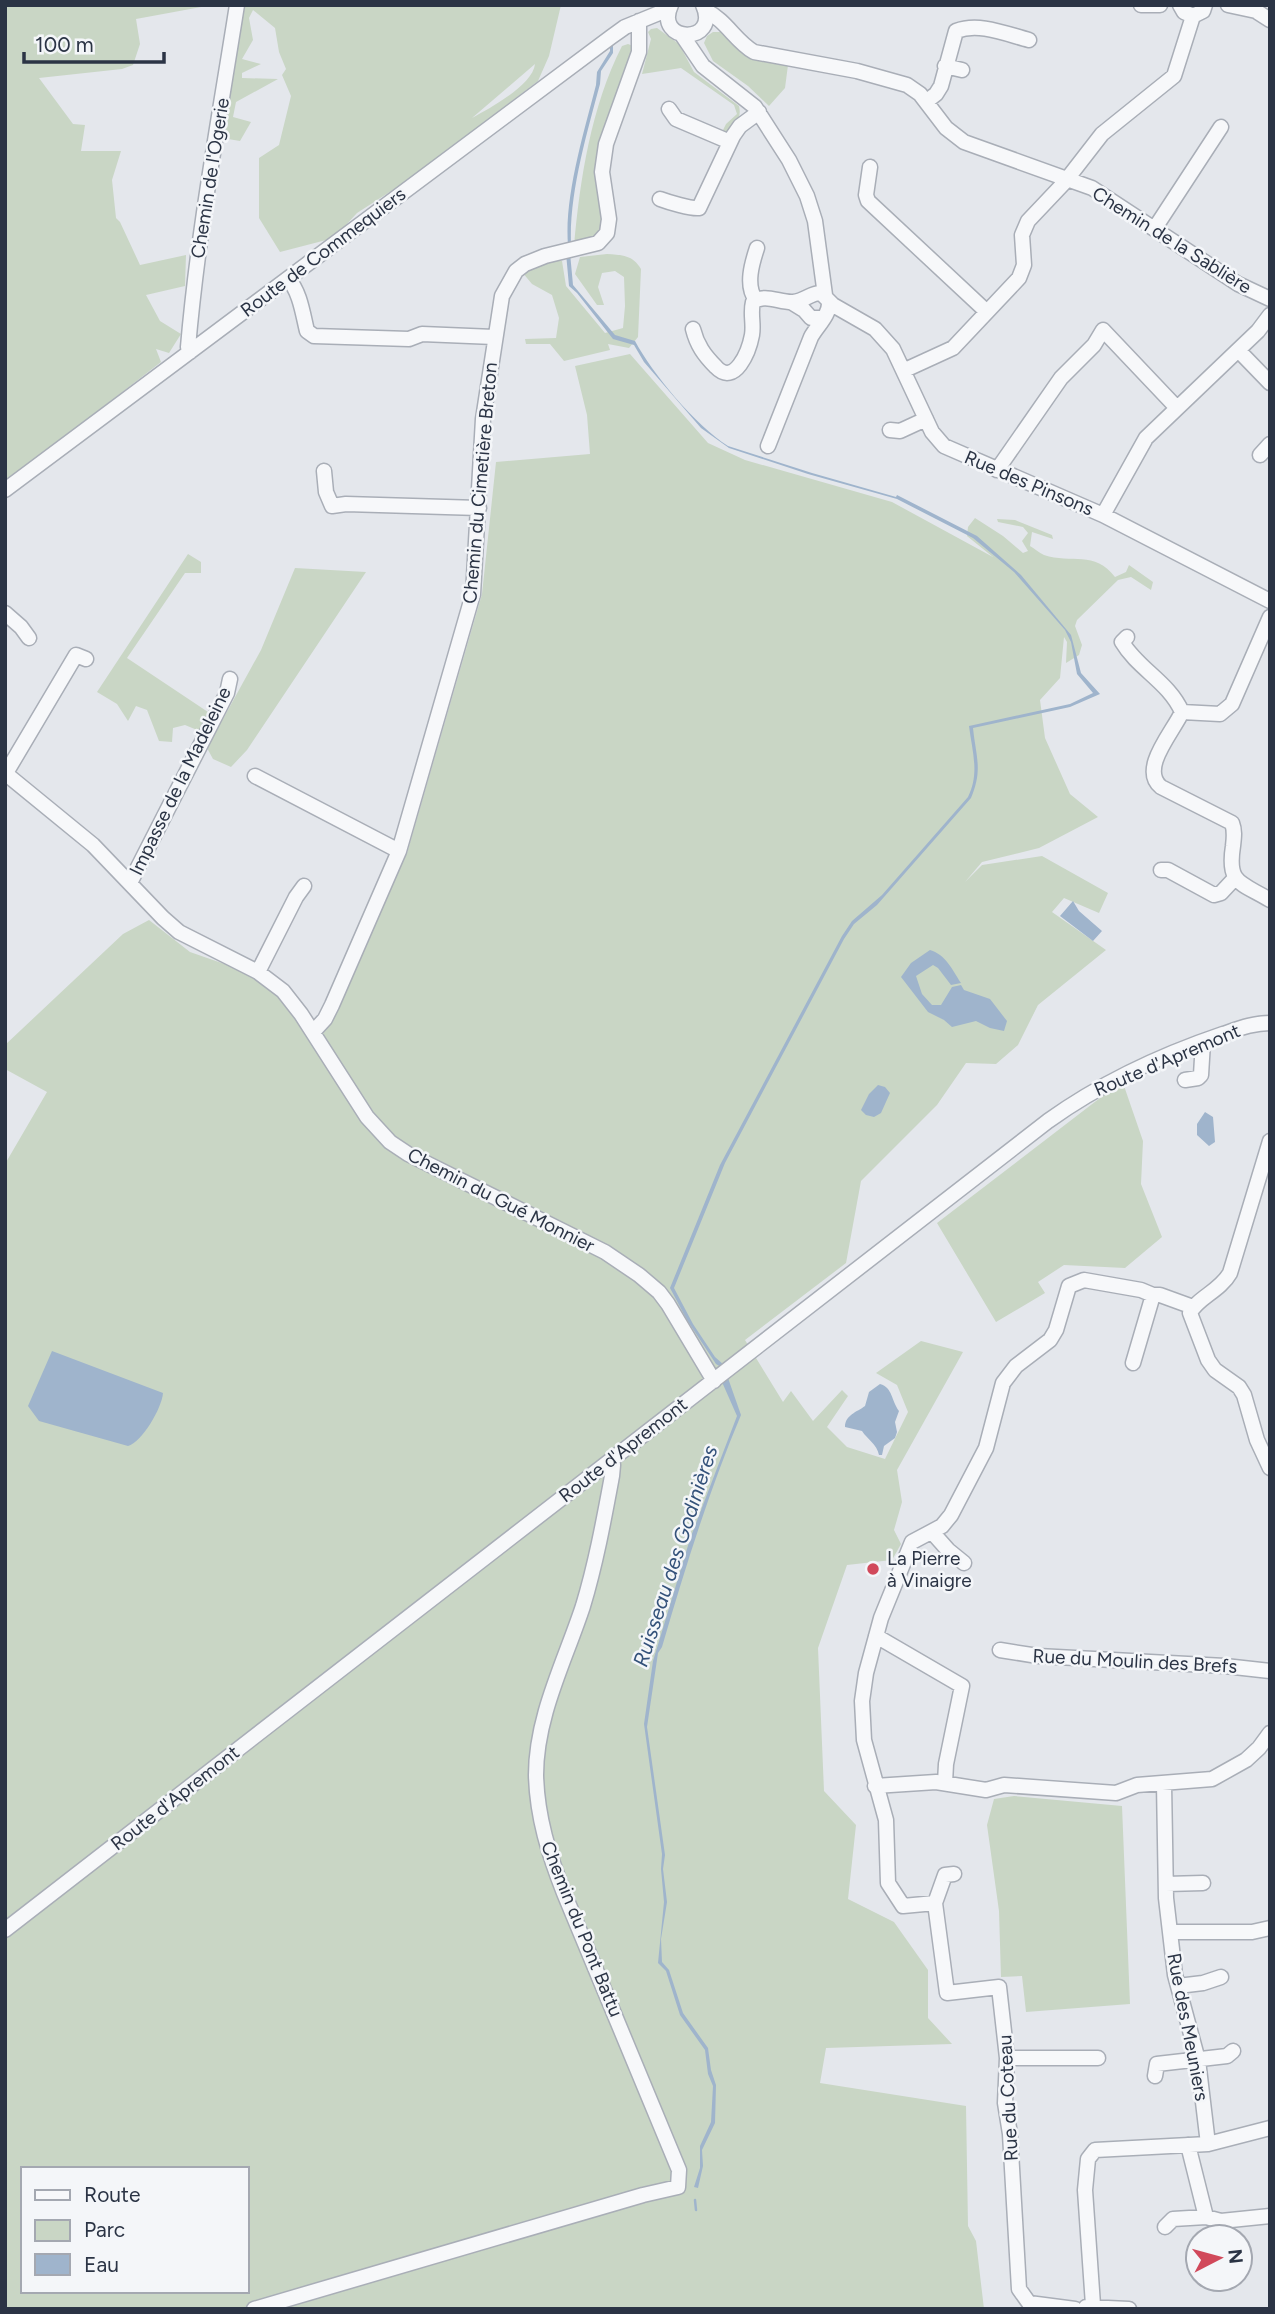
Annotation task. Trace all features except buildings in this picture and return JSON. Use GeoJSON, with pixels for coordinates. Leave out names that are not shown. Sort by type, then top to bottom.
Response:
{"type":"FeatureCollection","features":[{"type":"Feature","properties":{"kind":"street","name":"Chemin de l'Ogerie"},"geometry":{"type":"LineString","coordinates":[[190,352],[188,347],[192,295],[202,213],[237,5]]}},
{"type":"Feature","properties":{"kind":"street"},"geometry":{"type":"LineString","coordinates":[[1142,5],[1160,5]]}},
{"type":"Feature","properties":{"kind":"street"},"geometry":{"type":"LineString","coordinates":[[1181,5],[1184,12],[1193,16]]}},
{"type":"Feature","properties":{"kind":"street"},"geometry":{"type":"LineString","coordinates":[[905,370],[953,348],[1023,272],[1021,242],[1024,228],[1102,134],[1174,76],[1193,16],[1203,11],[1205,5]]}},
{"type":"Feature","properties":{"kind":"street"},"geometry":{"type":"LineString","coordinates":[[1228,5],[1257,8],[1270,20]]}},
{"type":"Feature","properties":{"kind":"street","name":"Route de Commequiers"},"geometry":{"type":"LineString","coordinates":[[5,490],[603,42],[670,7]]}},
{"type":"Feature","properties":{"kind":"street"},"geometry":{"type":"LineString","coordinates":[[670,7],[670,25]]}},
{"type":"Feature","properties":{"kind":"street"},"geometry":{"type":"LineString","coordinates":[[704,8],[694,32],[696,53],[708,70],[759,112],[789,160],[807,196],[818,235],[821,275],[811,337],[768,446]]}},
{"type":"Feature","properties":{"kind":"street","name":"Chemin de la Sablière"},"geometry":{"type":"LineString","coordinates":[[704,8],[720,18],[742,43],[754,52],[888,79],[914,89],[946,128],[964,142],[1105,195],[1238,284],[1270,299]]}},
{"type":"Feature","properties":{"kind":"street"},"geometry":{"type":"LineString","coordinates":[[641,20],[694,32],[725,24]]}},
{"type":"Feature","properties":{"kind":"street","name":"Chemin du Cimetière Breton"},"geometry":{"type":"LineString","coordinates":[[313,1032],[325,1019],[332,1005],[398,851],[473,594],[483,419],[502,296],[516,271],[545,256],[598,243],[607,233],[609,219],[601,172],[606,144],[639,52],[641,20]]}},
{"type":"Feature","properties":{"kind":"street"},"geometry":{"type":"LineString","coordinates":[[927,102],[936,94],[956,31],[966,27],[994,30],[1029,40]]}},
{"type":"Feature","properties":{"kind":"street"},"geometry":{"type":"LineString","coordinates":[[946,66],[962,70]]}},
{"type":"Feature","properties":{"kind":"street"},"geometry":{"type":"LineString","coordinates":[[669,109],[676,119],[730,142]]}},
{"type":"Feature","properties":{"kind":"street"},"geometry":{"type":"LineString","coordinates":[[660,199],[691,209],[699,208],[730,142],[740,127],[759,112]]}},
{"type":"Feature","properties":{"kind":"street"},"geometry":{"type":"LineString","coordinates":[[1155,228],[1222,127]]}},
{"type":"Feature","properties":{"kind":"street"},"geometry":{"type":"LineString","coordinates":[[870,167],[866,195],[868,201],[987,312]]}},
{"type":"Feature","properties":{"kind":"street"},"geometry":{"type":"LineString","coordinates":[[755,300],[750,288],[752,261],[757,248]]}},
{"type":"Feature","properties":{"kind":"street"},"geometry":{"type":"LineString","coordinates":[[288,279],[292,283],[307,331],[314,335],[409,339],[422,334],[494,337]]}},
{"type":"Feature","properties":{"kind":"street"},"geometry":{"type":"LineString","coordinates":[[693,329],[700,348],[718,369],[726,373],[735,371],[741,364],[751,340],[751,307],[755,300],[763,298],[817,306]]}},
{"type":"Feature","properties":{"kind":"street","name":"Rue des Pinsons"},"geometry":{"type":"LineString","coordinates":[[817,306],[875,330],[893,349],[926,419],[944,446],[1103,514],[1270,601]]}},
{"type":"Feature","properties":{"kind":"street"},"geometry":{"type":"LineString","coordinates":[[1103,514],[1146,438],[1239,351],[1270,314]]}},
{"type":"Feature","properties":{"kind":"street"},"geometry":{"type":"LineString","coordinates":[[997,470],[1060,378],[1094,345],[1103,330],[1177,408]]}},
{"type":"Feature","properties":{"kind":"street"},"geometry":{"type":"LineString","coordinates":[[1239,351],[1270,383]]}},
{"type":"Feature","properties":{"kind":"street"},"geometry":{"type":"LineString","coordinates":[[890,430],[900,431],[926,419]]}},
{"type":"Feature","properties":{"kind":"street"},"geometry":{"type":"LineString","coordinates":[[324,471],[326,492],[331,506],[346,504],[479,508]]}},
{"type":"Feature","properties":{"kind":"street"},"geometry":{"type":"LineString","coordinates":[[5,613],[22,627],[29,638]]}},
{"type":"Feature","properties":{"kind":"street"},"geometry":{"type":"LineString","coordinates":[[1182,712],[1213,714],[1227,710],[1270,617]]}},
{"type":"Feature","properties":{"kind":"street"},"geometry":{"type":"LineString","coordinates":[[1127,637],[1122,642],[1130,656],[1167,687],[1182,712]]}},
{"type":"Feature","properties":{"kind":"street"},"geometry":{"type":"LineString","coordinates":[[6,773],[76,655],[86,659]]}},
{"type":"Feature","properties":{"kind":"street","name":"Impasse de la Madeleine"},"geometry":{"type":"LineString","coordinates":[[130,883],[227,694],[230,679]]}},
{"type":"Feature","properties":{"kind":"street"},"geometry":{"type":"LineString","coordinates":[[1182,712],[1152,767],[1154,779],[1161,787],[1232,823],[1235,833],[1231,868],[1235,878],[1270,900]]}},
{"type":"Feature","properties":{"kind":"street","name":"Chemin du Gué Monnier"},"geometry":{"type":"LineString","coordinates":[[6,773],[93,845],[179,932],[258,972],[292,1000],[367,1117],[390,1142],[408,1154],[604,1252],[659,1292],[714,1381]]}},
{"type":"Feature","properties":{"kind":"street"},"geometry":{"type":"LineString","coordinates":[[255,776],[398,851]]}},
{"type":"Feature","properties":{"kind":"street"},"geometry":{"type":"LineString","coordinates":[[1161,870],[1168,870],[1214,895],[1235,878]]}},
{"type":"Feature","properties":{"kind":"street"},"geometry":{"type":"LineString","coordinates":[[258,972],[304,886]]}},
{"type":"Feature","properties":{"kind":"street","name":"Route d'Apremont"},"geometry":{"type":"LineString","coordinates":[[5,1930],[1064,1109],[1103,1085],[1203,1042],[1247,1026],[1270,1023]]}},
{"type":"Feature","properties":{"kind":"street"},"geometry":{"type":"LineString","coordinates":[[1185,1080],[1201,1075],[1203,1042]]}},
{"type":"Feature","properties":{"kind":"street"},"geometry":{"type":"LineString","coordinates":[[1270,1141],[1230,1273],[1224,1285],[1193,1307],[1191,1319],[1202,1348],[1215,1370],[1239,1387],[1244,1395],[1257,1440],[1270,1468]]}},
{"type":"Feature","properties":{"kind":"street"},"geometry":{"type":"LineString","coordinates":[[954,1874],[946,1875],[935,1903],[903,1906],[888,1883],[886,1820],[864,1740],[862,1700],[866,1673],[876,1636],[906,1555],[912,1542],[942,1526],[951,1515],[986,1448],[1003,1383],[1016,1366],[1050,1340],[1056,1330],[1069,1286],[1084,1280],[1141,1290],[1193,1307]]}},
{"type":"Feature","properties":{"kind":"street"},"geometry":{"type":"LineString","coordinates":[[1133,1363],[1153,1295]]}},
{"type":"Feature","properties":{"kind":"street","name":"Chemin du Pont Battu"},"geometry":{"type":"LineString","coordinates":[[254,2309],[678,2187],[679,2170],[545,1841],[536,1775],[541,1732],[592,1573],[614,1465],[611,1460]]}},
{"type":"Feature","properties":{"kind":"street"},"geometry":{"type":"LineString","coordinates":[[932,1532],[964,1563]]}},
{"type":"Feature","properties":{"kind":"street"},"geometry":{"type":"LineString","coordinates":[[876,1636],[962,1686],[946,1764],[945,1783]]}},
{"type":"Feature","properties":{"kind":"street","name":"Rue du Moulin des Brefs"},"geometry":{"type":"LineString","coordinates":[[1000,1650],[1048,1657],[1225,1666],[1270,1671]]}},
{"type":"Feature","properties":{"kind":"street"},"geometry":{"type":"LineString","coordinates":[[875,1786],[945,1783],[986,1790],[1004,1784],[1116,1793],[1137,1785],[1213,1779],[1226,1773],[1259,1748],[1270,1733]]}},
{"type":"Feature","properties":{"kind":"street","name":"Rue des Meuniers"},"geometry":{"type":"LineString","coordinates":[[1164,1784],[1166,1884],[1175,1975],[1198,2060],[1208,2144]]}},
{"type":"Feature","properties":{"kind":"street"},"geometry":{"type":"LineString","coordinates":[[1166,1884],[1203,1883]]}},
{"type":"Feature","properties":{"kind":"street","name":"Rue du Coteau"},"geometry":{"type":"LineString","coordinates":[[935,1903],[947,1993],[999,1987],[1007,2058],[1005,2103],[1010,2134],[1019,2289],[1029,2303],[1129,2309]]}},
{"type":"Feature","properties":{"kind":"street"},"geometry":{"type":"LineString","coordinates":[[1170,1932],[1252,1932],[1270,1928]]}},
{"type":"Feature","properties":{"kind":"street"},"geometry":{"type":"LineString","coordinates":[[1178,1986],[1203,1983],[1221,1977]]}},
{"type":"Feature","properties":{"kind":"street"},"geometry":{"type":"LineString","coordinates":[[1155,2076],[1157,2064],[1227,2056],[1233,2051]]}},
{"type":"Feature","properties":{"kind":"street"},"geometry":{"type":"LineString","coordinates":[[1007,2058],[1098,2059]]}},
{"type":"Feature","properties":{"kind":"street"},"geometry":{"type":"LineString","coordinates":[[1082,2308],[1084,2190],[1088,2159],[1095,2150],[1208,2144],[1270,2129]]}},
{"type":"Feature","properties":{"kind":"street"},"geometry":{"type":"LineString","coordinates":[[1188,2145],[1206,2217]]}},
{"type":"Feature","properties":{"kind":"street"},"geometry":{"type":"LineString","coordinates":[[1166,2227],[1173,2218],[1206,2217],[1221,2221],[1270,2216]]}},
{"type":"Feature","properties":{"kind":"green space"},"geometry":{"type":"Polygon","coordinates":[[[5,5],[212,5],[136,19],[140,44],[133,65],[122,69],[39,78],[73,124],[85,125],[81,151],[121,151],[112,180],[116,218],[140,265],[186,255],[185,286],[146,295],[160,321],[181,334],[169,353],[156,349],[161,362],[5,483],[5,5]]]}},
{"type":"Feature","properties":{"kind":"green space"},"geometry":{"type":"Polygon","coordinates":[[[245,5],[561,5],[549,56],[538,81],[416,175],[357,213],[334,238],[280,252],[259,218],[259,158],[279,145],[291,96],[282,75],[286,69],[279,52],[275,28],[253,10],[249,18],[253,40],[242,59],[261,64],[242,73],[242,78],[278,79],[236,102],[233,117],[251,122],[240,141],[222,138],[245,5]],[[535,64],[472,118],[510,95],[532,72],[535,64]]]}},
{"type":"Feature","properties":{"kind":"green space"},"geometry":{"type":"Polygon","coordinates":[[[657,28],[679,44],[694,72],[739,106],[739,118],[727,134],[722,132],[737,114],[734,105],[681,68],[642,74],[651,39],[648,32],[657,28]]]}},
{"type":"Feature","properties":{"kind":"green space"},"geometry":{"type":"Polygon","coordinates":[[[713,32],[723,32],[788,65],[785,88],[769,106],[748,86],[713,61],[704,43],[707,36],[713,32]]]}},
{"type":"Feature","properties":{"kind":"green space"},"geometry":{"type":"Polygon","coordinates":[[[622,46],[633,46],[632,52],[604,133],[605,231],[599,239],[574,246],[584,169],[595,118],[611,69],[622,46]]]}},
{"type":"Feature","properties":{"kind":"green space"},"geometry":{"type":"Polygon","coordinates":[[[607,254],[631,258],[641,269],[638,337],[629,348],[608,344],[610,350],[564,361],[550,344],[526,344],[525,339],[556,338],[559,318],[552,295],[532,284],[522,272],[545,261],[562,261],[566,286],[605,333],[623,328],[624,277],[615,271],[602,273],[598,287],[604,305],[597,305],[575,274],[580,257],[607,254]]]}},
{"type":"Feature","properties":{"kind":"green space"},"geometry":{"type":"Polygon","coordinates":[[[630,354],[708,443],[745,460],[892,502],[993,557],[967,536],[968,527],[975,518],[1023,553],[1028,551],[1022,541],[1028,533],[1023,527],[998,522],[997,519],[1015,520],[1052,535],[1053,539],[1032,532],[1030,546],[1044,555],[1099,563],[1115,577],[1126,572],[1129,565],[1153,582],[1151,590],[1131,577],[1118,580],[1077,620],[1075,626],[1082,645],[1079,655],[1066,663],[1067,642],[1064,637],[1060,678],[1040,700],[1045,738],[1070,794],[1098,817],[1039,848],[982,862],[965,882],[982,865],[1042,856],[1108,893],[1099,913],[1064,898],[1052,912],[1106,950],[1038,1005],[1018,1045],[996,1064],[966,1063],[937,1105],[861,1181],[846,1263],[745,1340],[783,1402],[791,1391],[813,1421],[842,1390],[848,1396],[827,1427],[847,1447],[885,1459],[908,1412],[897,1385],[876,1373],[921,1341],[963,1352],[897,1470],[902,1502],[894,1530],[901,1544],[892,1560],[847,1565],[818,1648],[824,1791],[856,1825],[848,1899],[894,1922],[928,1970],[928,2018],[952,2044],[826,2048],[820,2083],[966,2106],[968,2226],[976,2241],[984,2309],[5,2309],[5,1164],[47,1092],[5,1069],[5,1045],[123,934],[149,920],[190,952],[236,968],[270,985],[310,1039],[324,1032],[407,853],[482,594],[496,462],[590,454],[587,415],[575,366],[630,354]]]}},
{"type":"Feature","properties":{"kind":"green space"},"geometry":{"type":"Polygon","coordinates":[[[188,554],[201,562],[201,573],[185,573],[127,658],[211,714],[202,732],[185,725],[173,728],[172,742],[159,741],[147,710],[136,706],[128,721],[117,704],[97,692],[188,554]]]}},
{"type":"Feature","properties":{"kind":"green space"},"geometry":{"type":"Polygon","coordinates":[[[295,568],[366,572],[247,750],[231,767],[213,759],[207,748],[261,650],[295,568]]]}},
{"type":"Feature","properties":{"kind":"green space"},"geometry":{"type":"Polygon","coordinates":[[[1123,1083],[1143,1141],[1141,1184],[1162,1237],[1125,1268],[1064,1265],[1038,1282],[1045,1293],[996,1322],[937,1223],[1123,1083]]]}},
{"type":"Feature","properties":{"kind":"green space"},"geometry":{"type":"Polygon","coordinates":[[[1014,1796],[1122,1806],[1130,2004],[1026,2012],[1022,1976],[1001,1977],[999,1911],[987,1825],[994,1799],[1014,1796]]]}},
{"type":"Feature","properties":{"kind":"water"},"geometry":{"type":"Polygon","coordinates":[[[613,42],[613,53],[601,71],[580,163],[573,204],[571,244],[568,245],[569,206],[576,165],[597,72],[613,42]]]}},
{"type":"Feature","properties":{"kind":"water"},"geometry":{"type":"Polygon","coordinates":[[[566,253],[570,253],[573,285],[615,335],[635,341],[676,398],[715,437],[728,446],[812,473],[896,497],[897,495],[977,536],[1021,575],[1071,635],[1081,673],[1100,694],[1070,707],[973,728],[978,771],[971,798],[877,905],[854,924],[844,939],[725,1163],[674,1288],[693,1324],[715,1357],[724,1365],[721,1367],[716,1364],[687,1320],[670,1288],[720,1165],[842,936],[852,921],[882,895],[968,797],[974,779],[969,726],[1070,704],[1093,693],[1077,674],[1071,642],[1065,630],[1014,572],[973,538],[897,499],[729,448],[701,428],[644,362],[634,345],[613,339],[569,286],[566,253]]]}},
{"type":"Feature","properties":{"kind":"water"},"geometry":{"type":"Polygon","coordinates":[[[1073,901],[1079,911],[1102,931],[1093,941],[1060,916],[1073,901]]]}},
{"type":"Feature","properties":{"kind":"water"},"geometry":{"type":"Polygon","coordinates":[[[930,950],[944,959],[961,983],[951,985],[933,965],[916,976],[922,994],[932,1005],[941,1005],[952,987],[961,985],[964,990],[990,999],[1007,1021],[1004,1031],[976,1021],[952,1027],[928,1012],[901,977],[911,963],[930,950]]]}},
{"type":"Feature","properties":{"kind":"water"},"geometry":{"type":"Polygon","coordinates":[[[878,1085],[885,1087],[890,1093],[881,1113],[874,1117],[866,1115],[861,1110],[869,1094],[878,1085]]]}},
{"type":"Feature","properties":{"kind":"water"},"geometry":{"type":"Polygon","coordinates":[[[1205,1112],[1213,1117],[1215,1142],[1209,1146],[1197,1135],[1197,1124],[1205,1112]]]}},
{"type":"Feature","properties":{"kind":"water"},"geometry":{"type":"Polygon","coordinates":[[[52,1351],[163,1393],[155,1415],[139,1438],[128,1446],[39,1421],[28,1406],[52,1351]]]}},
{"type":"Feature","properties":{"kind":"water"},"geometry":{"type":"Polygon","coordinates":[[[728,1378],[741,1415],[708,1501],[658,1653],[647,1727],[665,1855],[663,1869],[667,1902],[661,1939],[662,1962],[669,1970],[683,2013],[708,2048],[716,2085],[715,2123],[702,2150],[703,2166],[698,2188],[694,2187],[700,2168],[700,2146],[711,2122],[713,2086],[708,2074],[705,2050],[680,2015],[666,1971],[658,1963],[664,1902],[662,1854],[644,1724],[653,1661],[690,1539],[737,1416],[722,1382],[728,1378]]]}},
{"type":"Feature","properties":{"kind":"water"},"geometry":{"type":"Polygon","coordinates":[[[880,1384],[890,1391],[899,1411],[895,1422],[895,1438],[884,1446],[882,1455],[879,1455],[862,1431],[845,1427],[849,1417],[865,1406],[869,1392],[880,1384]]]}},
{"type":"Feature","properties":{"kind":"waterway","name":"Ruisseau des Godinières"},"geometry":{"type":"LineString","coordinates":[[695,2200],[696,2210]]}},
{"type":"Feature","properties":{"kind":"place","name":"La Pierre à Vinaigre"},"geometry":{"type":"Point","coordinates":[873,1569]}}]}
